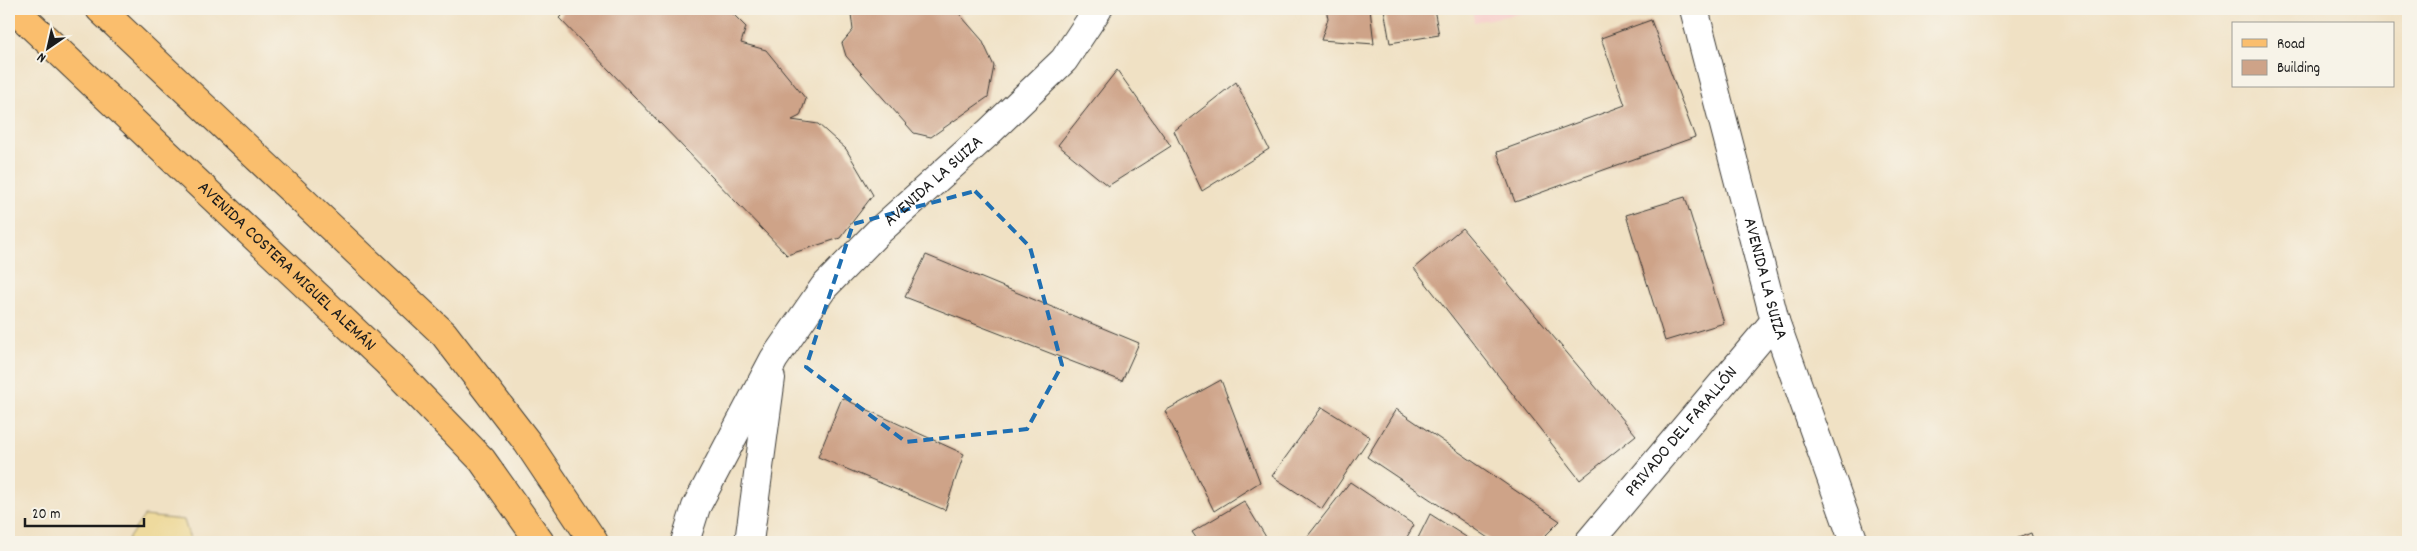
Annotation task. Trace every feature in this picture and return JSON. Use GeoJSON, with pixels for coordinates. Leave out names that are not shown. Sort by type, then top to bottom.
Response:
{"type":"FeatureCollection","features":[{"type":"Feature","properties":{"kind":"main road","name":"AVENIDA COSTERA MIGUEL ALEMÁN"},"geometry":{"type":"LineString","coordinates":[[14,9],[386,361],[482,460],[540,542]]}},
{"type":"Feature","properties":{"kind":"main road"},"geometry":{"type":"LineString","coordinates":[[100,9],[444,334],[527,442],[594,542]]}},
{"type":"Feature","properties":{"kind":"street","name":"AVENIDA LA SUIZA"},"geometry":{"type":"LineString","coordinates":[[685,542],[696,507],[774,359],[824,287],[879,231],[988,133],[1064,60],[1098,9]]}},
{"type":"Feature","properties":{"kind":"street","name":"AVENIDA LA SUIZA"},"geometry":{"type":"LineString","coordinates":[[1694,9],[1776,321],[1854,542]]}},
{"type":"Feature","properties":{"kind":"street","name":"PRIVADO DEL FARALLÓN"},"geometry":{"type":"LineString","coordinates":[[1589,542],[1776,321]]}},
{"type":"Feature","properties":{"kind":"street","name":"AVENIDA LA SUIZA"},"geometry":{"type":"LineString","coordinates":[[749,542],[774,359]]}},
{"type":"Feature","properties":{"kind":"highlighted area"},"geometry":{"type":"Polygon","coordinates":[[[975,191],[1030,247],[1062,365],[1027,429],[906,442],[806,367],[853,224],[975,191]]]}},
{"type":"Feature","properties":{"kind":"shaded area"},"geometry":{"type":"Polygon","coordinates":[[[1472,9],[1546,9],[1474,22],[1472,9]]]}},
{"type":"Feature","properties":{"kind":"sand"},"geometry":{"type":"Polygon","coordinates":[[[144,516],[184,520],[191,542],[126,542],[144,516]]]}},
{"type":"Feature","properties":{"kind":"building"},"geometry":{"type":"Polygon","coordinates":[[[568,9],[728,9],[746,27],[741,43],[766,50],[806,99],[800,116],[792,120],[818,124],[846,149],[873,195],[840,238],[787,255],[559,18],[568,9]]]}},
{"type":"Feature","properties":{"kind":"building"},"geometry":{"type":"Polygon","coordinates":[[[856,9],[955,9],[982,40],[994,66],[988,97],[931,137],[914,133],[846,56],[842,43],[853,30],[851,14],[856,9]]]}},
{"type":"Feature","properties":{"kind":"building"},"geometry":{"type":"Polygon","coordinates":[[[1326,9],[1370,9],[1374,44],[1321,40],[1328,19],[1326,9]]]}},
{"type":"Feature","properties":{"kind":"building"},"geometry":{"type":"Polygon","coordinates":[[[1384,9],[1434,9],[1439,35],[1390,43],[1384,9]]]}},
{"type":"Feature","properties":{"kind":"building"},"geometry":{"type":"Polygon","coordinates":[[[1651,20],[1695,137],[1515,202],[1497,152],[1625,105],[1601,38],[1651,20]]]}},
{"type":"Feature","properties":{"kind":"building"},"geometry":{"type":"Polygon","coordinates":[[[1117,70],[1171,146],[1108,186],[1058,145],[1117,70]]]}},
{"type":"Feature","properties":{"kind":"building"},"geometry":{"type":"Polygon","coordinates":[[[1236,82],[1269,149],[1202,191],[1174,131],[1236,82]]]}},
{"type":"Feature","properties":{"kind":"building"},"geometry":{"type":"Polygon","coordinates":[[[1685,197],[1724,323],[1665,341],[1626,215],[1685,197]]]}},
{"type":"Feature","properties":{"kind":"building"},"geometry":{"type":"Polygon","coordinates":[[[1462,228],[1636,435],[1580,480],[1414,268],[1462,228]]]}},
{"type":"Feature","properties":{"kind":"building"},"geometry":{"type":"Polygon","coordinates":[[[926,255],[1139,343],[1122,381],[905,297],[926,255]]]}},
{"type":"Feature","properties":{"kind":"building"},"geometry":{"type":"Polygon","coordinates":[[[1221,380],[1260,482],[1214,511],[1165,411],[1221,380]]]}},
{"type":"Feature","properties":{"kind":"building"},"geometry":{"type":"Polygon","coordinates":[[[842,398],[964,454],[945,510],[818,457],[842,398]]]}},
{"type":"Feature","properties":{"kind":"building"},"geometry":{"type":"Polygon","coordinates":[[[1322,407],[1370,437],[1322,509],[1272,476],[1322,407]]]}},
{"type":"Feature","properties":{"kind":"building"},"geometry":{"type":"Polygon","coordinates":[[[1396,409],[1560,521],[1539,542],[1494,542],[1367,457],[1396,409]]]}},
{"type":"Feature","properties":{"kind":"building"},"geometry":{"type":"Polygon","coordinates":[[[1350,482],[1414,525],[1404,542],[1304,541],[1350,482]]]}},
{"type":"Feature","properties":{"kind":"building"},"geometry":{"type":"Polygon","coordinates":[[[1244,501],[1269,542],[1199,542],[1192,532],[1244,501]]]}},
{"type":"Feature","properties":{"kind":"building"},"geometry":{"type":"Polygon","coordinates":[[[1430,514],[1474,542],[1416,542],[1430,514]]]}},
{"type":"Feature","properties":{"kind":"building"},"geometry":{"type":"Polygon","coordinates":[[[2031,533],[2034,542],[2008,542],[2031,533]]]}}]}
